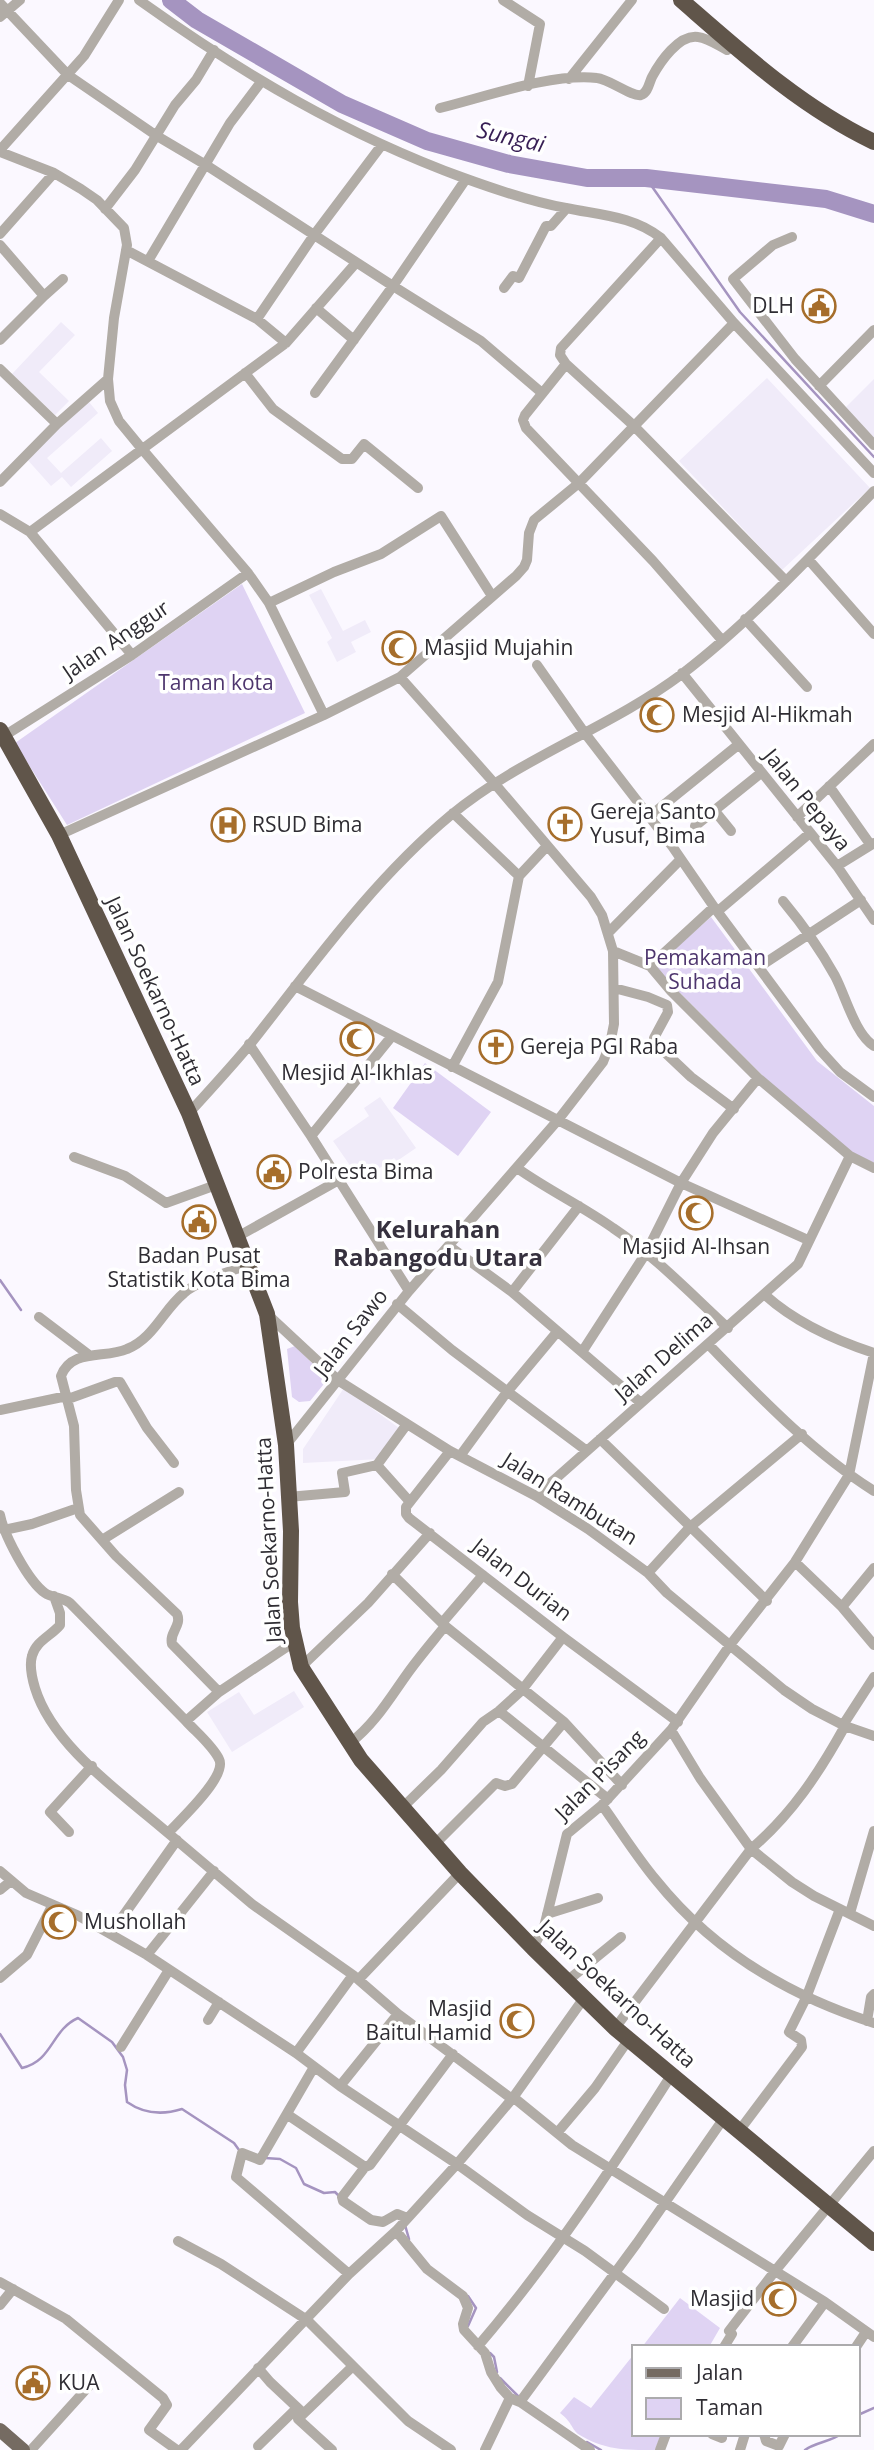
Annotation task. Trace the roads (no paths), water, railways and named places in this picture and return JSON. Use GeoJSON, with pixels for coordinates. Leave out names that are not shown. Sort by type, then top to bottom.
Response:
{"type":"FeatureCollection","features":[{"type":"Feature","properties":{"kind":"highway"},"geometry":{"type":"LineString","coordinates":[[681,0],[733,46],[805,102],[837,124],[874,142]]}},
{"type":"Feature","properties":{"kind":"highway","name":"Jalan Soekarno-Hatta"},"geometry":{"type":"LineString","coordinates":[[1,735],[59,835],[189,1114],[267,1314],[286,1445],[292,1571],[290,1602],[294,1642],[301,1667],[361,1760],[460,1873],[533,1948],[615,2028],[874,2243]]}},
{"type":"Feature","properties":{"kind":"main road"},"geometry":{"type":"LineString","coordinates":[[3,2437],[23,2450]]}},
{"type":"Feature","properties":{"kind":"street"},"geometry":{"type":"LineString","coordinates":[[20,0],[2,11],[68,75],[355,264],[481,341],[542,393]]}},
{"type":"Feature","properties":{"kind":"street"},"geometry":{"type":"LineString","coordinates":[[119,0],[84,56],[0,151],[54,173],[81,188],[124,228],[126,250],[114,318],[108,379],[110,401],[120,421],[142,449],[248,573],[269,603],[324,715]]}},
{"type":"Feature","properties":{"kind":"street"},"geometry":{"type":"LineString","coordinates":[[139,0],[261,82],[332,122],[382,146],[466,179],[566,209],[589,211],[650,229],[874,472]]}},
{"type":"Feature","properties":{"kind":"street"},"geometry":{"type":"LineString","coordinates":[[503,0],[540,24],[528,86]]}},
{"type":"Feature","properties":{"kind":"street"},"geometry":{"type":"LineString","coordinates":[[569,79],[632,0]]}},
{"type":"Feature","properties":{"kind":"street"},"geometry":{"type":"LineString","coordinates":[[440,108],[528,86],[569,79],[598,78],[641,95],[646,92],[653,75],[670,52],[684,40],[701,37],[727,50],[733,46]]}},
{"type":"Feature","properties":{"kind":"street"},"geometry":{"type":"LineString","coordinates":[[105,209],[157,136],[175,105],[196,80],[214,50]]}},
{"type":"Feature","properties":{"kind":"street"},"geometry":{"type":"LineString","coordinates":[[148,261],[230,123],[261,82]]}},
{"type":"Feature","properties":{"kind":"street"},"geometry":{"type":"LineString","coordinates":[[257,319],[314,235],[382,146]]}},
{"type":"Feature","properties":{"kind":"street"},"geometry":{"type":"LineString","coordinates":[[0,234],[54,173]]}},
{"type":"Feature","properties":{"kind":"street"},"geometry":{"type":"LineString","coordinates":[[315,393],[466,179]]}},
{"type":"Feature","properties":{"kind":"street"},"geometry":{"type":"LineString","coordinates":[[504,288],[513,276],[519,278],[546,226],[551,226],[566,209]]}},
{"type":"Feature","properties":{"kind":"street"},"geometry":{"type":"LineString","coordinates":[[792,237],[773,245],[733,279],[795,359],[874,445]]}},
{"type":"Feature","properties":{"kind":"street"},"geometry":{"type":"LineString","coordinates":[[661,238],[562,348],[560,355],[566,364],[633,425],[785,580]]}},
{"type":"Feature","properties":{"kind":"street"},"geometry":{"type":"LineString","coordinates":[[0,245],[44,296]]}},
{"type":"Feature","properties":{"kind":"street"},"geometry":{"type":"LineString","coordinates":[[126,250],[257,319],[286,343]]}},
{"type":"Feature","properties":{"kind":"street"},"geometry":{"type":"LineString","coordinates":[[30,531],[286,343],[355,264]]}},
{"type":"Feature","properties":{"kind":"street"},"geometry":{"type":"LineString","coordinates":[[0,340],[63,279]]}},
{"type":"Feature","properties":{"kind":"street"},"geometry":{"type":"LineString","coordinates":[[316,308],[354,340]]}},
{"type":"Feature","properties":{"kind":"street"},"geometry":{"type":"LineString","coordinates":[[59,835],[324,715],[400,677],[524,567],[529,552],[529,533],[534,520],[579,483],[734,323]]}},
{"type":"Feature","properties":{"kind":"street"},"geometry":{"type":"LineString","coordinates":[[819,386],[874,330]]}},
{"type":"Feature","properties":{"kind":"street"},"geometry":{"type":"LineString","coordinates":[[566,364],[523,420],[526,428],[653,561],[721,639]]}},
{"type":"Feature","properties":{"kind":"street"},"geometry":{"type":"LineString","coordinates":[[0,369],[57,424]]}},
{"type":"Feature","properties":{"kind":"street"},"geometry":{"type":"LineString","coordinates":[[245,373],[273,409],[342,459],[352,459],[364,444],[418,488]]}},
{"type":"Feature","properties":{"kind":"street"},"geometry":{"type":"LineString","coordinates":[[0,481],[57,424],[108,379]]}},
{"type":"Feature","properties":{"kind":"street"},"geometry":{"type":"LineString","coordinates":[[189,1114],[250,1044],[339,932],[418,844],[453,813],[495,784],[631,707],[682,673],[745,619],[874,491]]}},
{"type":"Feature","properties":{"kind":"street"},"geometry":{"type":"LineString","coordinates":[[0,514],[30,531],[132,655]]}},
{"type":"Feature","properties":{"kind":"street"},"geometry":{"type":"LineString","coordinates":[[269,603],[334,572],[381,554],[441,516],[492,596]]}},
{"type":"Feature","properties":{"kind":"street"},"geometry":{"type":"LineString","coordinates":[[808,559],[874,635]]}},
{"type":"Feature","properties":{"kind":"street","name":"Jalan Anggur"},"geometry":{"type":"LineString","coordinates":[[1,735],[132,655],[248,573]]}},
{"type":"Feature","properties":{"kind":"street"},"geometry":{"type":"LineString","coordinates":[[745,619],[807,687]]}},
{"type":"Feature","properties":{"kind":"street"},"geometry":{"type":"LineString","coordinates":[[537,665],[584,732],[650,816],[790,1012],[831,1063],[874,1097]]}},
{"type":"Feature","properties":{"kind":"street","name":"Jalan Pepaya"},"geometry":{"type":"LineString","coordinates":[[682,673],[837,866],[874,920]]}},
{"type":"Feature","properties":{"kind":"street","name":"Jalan Sawo"},"geometry":{"type":"LineString","coordinates":[[286,1445],[397,1304],[558,1120],[603,1062],[614,1024],[613,951],[609,932],[591,897],[400,677]]}},
{"type":"Feature","properties":{"kind":"street"},"geometry":{"type":"LineString","coordinates":[[797,817],[874,744]]}},
{"type":"Feature","properties":{"kind":"street"},"geometry":{"type":"LineString","coordinates":[[650,816],[738,745]]}},
{"type":"Feature","properties":{"kind":"street"},"geometry":{"type":"LineString","coordinates":[[695,826],[761,773]]}},
{"type":"Feature","properties":{"kind":"street"},"geometry":{"type":"LineString","coordinates":[[829,786],[872,844],[837,866]]}},
{"type":"Feature","properties":{"kind":"street"},"geometry":{"type":"LineString","coordinates":[[714,810],[731,831]]}},
{"type":"Feature","properties":{"kind":"street"},"geometry":{"type":"LineString","coordinates":[[453,813],[520,876]]}},
{"type":"Feature","properties":{"kind":"street"},"geometry":{"type":"LineString","coordinates":[[650,966],[810,833]]}},
{"type":"Feature","properties":{"kind":"street"},"geometry":{"type":"LineString","coordinates":[[452,1067],[498,982],[520,876],[548,846]]}},
{"type":"Feature","properties":{"kind":"street"},"geometry":{"type":"LineString","coordinates":[[609,932],[681,860]]}},
{"type":"Feature","properties":{"kind":"street"},"geometry":{"type":"LineString","coordinates":[[760,967],[861,900]]}},
{"type":"Feature","properties":{"kind":"street"},"geometry":{"type":"LineString","coordinates":[[783,901],[810,934],[866,1040],[874,1046]]}},
{"type":"Feature","properties":{"kind":"street"},"geometry":{"type":"LineString","coordinates":[[613,951],[650,966],[671,991],[758,1078],[850,1156],[874,1168]]}},
{"type":"Feature","properties":{"kind":"street"},"geometry":{"type":"LineString","coordinates":[[295,986],[681,1182],[808,1240]]}},
{"type":"Feature","properties":{"kind":"street"},"geometry":{"type":"LineString","coordinates":[[614,988],[648,996],[667,1005],[668,1012],[654,1042],[691,1077],[734,1109]]}},
{"type":"Feature","properties":{"kind":"street"},"geometry":{"type":"LineString","coordinates":[[311,1136],[392,1036]]}},
{"type":"Feature","properties":{"kind":"street"},"geometry":{"type":"LineString","coordinates":[[250,1044],[409,1291]]}},
{"type":"Feature","properties":{"kind":"street"},"geometry":{"type":"LineString","coordinates":[[582,1352],[646,1253],[681,1182],[713,1133],[758,1078]]}},
{"type":"Feature","properties":{"kind":"street","name":"Jalan Delima"},"geometry":{"type":"LineString","coordinates":[[536,1496],[798,1264],[850,1156]]}},
{"type":"Feature","properties":{"kind":"street"},"geometry":{"type":"LineString","coordinates":[[74,1157],[125,1176],[166,1203],[216,1185]]}},
{"type":"Feature","properties":{"kind":"street"},"geometry":{"type":"LineString","coordinates":[[517,1168],[545,1188],[579,1206],[646,1253],[728,1328]]}},
{"type":"Feature","properties":{"kind":"street"},"geometry":{"type":"LineString","coordinates":[[237,1237],[339,1180]]}},
{"type":"Feature","properties":{"kind":"street"},"geometry":{"type":"LineString","coordinates":[[512,1292],[579,1206]]}},
{"type":"Feature","properties":{"kind":"street"},"geometry":{"type":"LineString","coordinates":[[449,1246],[512,1292],[641,1403]]}},
{"type":"Feature","properties":{"kind":"street"},"geometry":{"type":"LineString","coordinates":[[219,1692],[172,1644],[171,1637],[179,1623],[177,1614],[86,1523],[78,1508],[76,1452],[61,1379],[63,1371],[79,1357],[128,1349],[152,1333],[183,1293],[248,1265]]}},
{"type":"Feature","properties":{"kind":"street"},"geometry":{"type":"LineString","coordinates":[[765,1295],[778,1307],[810,1327],[874,1353],[849,1475]]}},
{"type":"Feature","properties":{"kind":"street"},"geometry":{"type":"LineString","coordinates":[[397,1304],[507,1392],[587,1451]]}},
{"type":"Feature","properties":{"kind":"street","name":"Jalan Rambutan"},"geometry":{"type":"LineString","coordinates":[[267,1314],[339,1381],[455,1453],[536,1496],[588,1529],[649,1573],[667,1593],[784,1690],[812,1709],[874,1736]]}},
{"type":"Feature","properties":{"kind":"street"},"geometry":{"type":"LineString","coordinates":[[39,1317],[89,1355]]}},
{"type":"Feature","properties":{"kind":"street"},"geometry":{"type":"LineString","coordinates":[[377,1465],[410,1502],[557,1332]]}},
{"type":"Feature","properties":{"kind":"street"},"geometry":{"type":"LineString","coordinates":[[708,1344],[802,1434],[849,1475],[874,1491]]}},
{"type":"Feature","properties":{"kind":"street"},"geometry":{"type":"LineString","coordinates":[[0,1410],[67,1398],[120,1382],[147,1428],[174,1463]]}},
{"type":"Feature","properties":{"kind":"street"},"geometry":{"type":"LineString","coordinates":[[288,1497],[345,1492],[342,1473],[377,1465],[408,1423]]}},
{"type":"Feature","properties":{"kind":"street"},"geometry":{"type":"LineString","coordinates":[[649,1573],[690,1528],[802,1434]]}},
{"type":"Feature","properties":{"kind":"street"},"geometry":{"type":"LineString","coordinates":[[600,1438],[766,1601]]}},
{"type":"Feature","properties":{"kind":"street","name":"Jalan Pisang"},"geometry":{"type":"LineString","coordinates":[[533,1948],[544,1927],[565,1839],[575,1826],[622,1785],[674,1726],[730,1645],[795,1562],[849,1475]]}},
{"type":"Feature","properties":{"kind":"street"},"geometry":{"type":"LineString","coordinates":[[102,1540],[179,1492]]}},
{"type":"Feature","properties":{"kind":"street","name":"Jalan Durian"},"geometry":{"type":"LineString","coordinates":[[410,1502],[406,1510],[407,1516],[674,1726]]}},
{"type":"Feature","properties":{"kind":"street"},"geometry":{"type":"LineString","coordinates":[[4,1530],[32,1524],[78,1508]]}},
{"type":"Feature","properties":{"kind":"street"},"geometry":{"type":"LineString","coordinates":[[0,1515],[13,1550],[37,1584],[46,1594],[71,1603],[186,1721],[220,1760],[220,1771],[216,1780],[172,1837],[111,1933]]}},
{"type":"Feature","properties":{"kind":"street"},"geometry":{"type":"LineString","coordinates":[[301,1667],[368,1603],[430,1533]]}},
{"type":"Feature","properties":{"kind":"street"},"geometry":{"type":"LineString","coordinates":[[795,1562],[842,1606],[874,1645]]}},
{"type":"Feature","properties":{"kind":"street"},"geometry":{"type":"LineString","coordinates":[[842,1606],[874,1568]]}},
{"type":"Feature","properties":{"kind":"street"},"geometry":{"type":"LineString","coordinates":[[392,1574],[443,1625],[564,1723],[622,1785]]}},
{"type":"Feature","properties":{"kind":"street"},"geometry":{"type":"LineString","coordinates":[[350,1743],[367,1730],[390,1701],[412,1666],[483,1575]]}},
{"type":"Feature","properties":{"kind":"street"},"geometry":{"type":"LineString","coordinates":[[54,1596],[60,1614],[60,1625],[35,1649],[31,1657],[33,1679],[47,1717],[66,1742],[92,1766],[252,1904],[356,1977],[398,2014],[557,2133],[610,2171],[665,2202],[825,2302],[872,2335]]}},
{"type":"Feature","properties":{"kind":"street"},"geometry":{"type":"LineString","coordinates":[[402,1808],[442,1770],[484,1722],[522,1690],[563,1637]]}},
{"type":"Feature","properties":{"kind":"street"},"geometry":{"type":"LineString","coordinates":[[186,1721],[219,1692],[294,1642]]}},
{"type":"Feature","properties":{"kind":"street"},"geometry":{"type":"LineString","coordinates":[[615,2028],[751,1849],[773,1831],[806,1791],[874,1677]]}},
{"type":"Feature","properties":{"kind":"street"},"geometry":{"type":"LineString","coordinates":[[499,1711],[605,1802],[656,1880],[695,1923],[751,1967],[806,1997],[870,2022],[871,1997],[874,1994]]}},
{"type":"Feature","properties":{"kind":"street"},"geometry":{"type":"LineString","coordinates":[[435,1844],[496,1783],[505,1786],[512,1784],[564,1723]]}},
{"type":"Feature","properties":{"kind":"street"},"geometry":{"type":"LineString","coordinates":[[674,1726],[700,1778],[751,1849],[792,1882],[874,1926]]}},
{"type":"Feature","properties":{"kind":"street"},"geometry":{"type":"LineString","coordinates":[[69,1832],[50,1812],[92,1766]]}},
{"type":"Feature","properties":{"kind":"street"},"geometry":{"type":"LineString","coordinates":[[739,2131],[802,2047],[801,2040],[789,2032],[845,1911],[874,1831]]}},
{"type":"Feature","properties":{"kind":"street"},"geometry":{"type":"LineString","coordinates":[[0,1871],[26,1893],[111,1933],[219,2002],[664,2309]]}},
{"type":"Feature","properties":{"kind":"street"},"geometry":{"type":"LineString","coordinates":[[146,1955],[214,1871]]}},
{"type":"Feature","properties":{"kind":"street"},"geometry":{"type":"LineString","coordinates":[[296,2053],[356,1977],[460,1873]]}},
{"type":"Feature","properties":{"kind":"street"},"geometry":{"type":"LineString","coordinates":[[0,1890],[11,1881]]}},
{"type":"Feature","properties":{"kind":"street"},"geometry":{"type":"LineString","coordinates":[[547,1914],[598,1898]]}},
{"type":"Feature","properties":{"kind":"street"},"geometry":{"type":"LineString","coordinates":[[0,1978],[27,1955],[52,1906]]}},
{"type":"Feature","properties":{"kind":"street"},"geometry":{"type":"LineString","coordinates":[[567,1981],[621,1937]]}},
{"type":"Feature","properties":{"kind":"street"},"geometry":{"type":"LineString","coordinates":[[121,2047],[169,1970]]}},
{"type":"Feature","properties":{"kind":"street"},"geometry":{"type":"LineString","coordinates":[[0,2282],[66,2319],[163,2398],[167,2405],[149,2431],[179,2450],[349,2273],[402,2224],[457,2164],[512,2098],[584,1998]]}},
{"type":"Feature","properties":{"kind":"street"},"geometry":{"type":"LineString","coordinates":[[208,2020],[219,2002]]}},
{"type":"Feature","properties":{"kind":"street"},"geometry":{"type":"LineString","coordinates":[[340,2086],[398,2014]]}},
{"type":"Feature","properties":{"kind":"street"},"geometry":{"type":"LineString","coordinates":[[557,2133],[595,2088],[628,2039]]}},
{"type":"Feature","properties":{"kind":"street"},"geometry":{"type":"LineString","coordinates":[[453,2054],[370,2165],[365,2166],[342,2197],[343,2201],[371,2220],[383,2222],[397,2214],[427,2269],[463,2296],[468,2308],[464,2328],[487,2356],[495,2380],[590,2450]]}},
{"type":"Feature","properties":{"kind":"street"},"geometry":{"type":"LineString","coordinates":[[314,2067],[262,2158],[242,2153],[236,2177],[349,2273]]}},
{"type":"Feature","properties":{"kind":"street"},"geometry":{"type":"LineString","coordinates":[[478,2346],[522,2295],[610,2171],[672,2074]]}},
{"type":"Feature","properties":{"kind":"street"},"geometry":{"type":"LineString","coordinates":[[288,2115],[365,2166]]}},
{"type":"Feature","properties":{"kind":"street"},"geometry":{"type":"LineString","coordinates":[[485,2450],[519,2399],[614,2273],[724,2118]]}},
{"type":"Feature","properties":{"kind":"street"},"geometry":{"type":"LineString","coordinates":[[725,2345],[732,2334],[729,2331],[775,2271],[874,2151]]}},
{"type":"Feature","properties":{"kind":"street"},"geometry":{"type":"LineString","coordinates":[[178,2241],[221,2264],[307,2319],[408,2421],[451,2450]]}},
{"type":"Feature","properties":{"kind":"street"},"geometry":{"type":"LineString","coordinates":[[0,2305],[13,2289]]}},
{"type":"Feature","properties":{"kind":"street"},"geometry":{"type":"LineString","coordinates":[[793,2345],[825,2302]]}},
{"type":"Feature","properties":{"kind":"street"},"geometry":{"type":"LineString","coordinates":[[258,2446],[352,2367]]}},
{"type":"Feature","properties":{"kind":"street"},"geometry":{"type":"LineString","coordinates":[[258,2368],[300,2410]]}},
{"type":"Feature","properties":{"kind":"street"},"geometry":{"type":"LineString","coordinates":[[32,2450],[89,2386]]}},
{"type":"Feature","properties":{"kind":"street"},"geometry":{"type":"LineString","coordinates":[[300,2410],[298,2419],[332,2450]]}},
{"type":"Feature","properties":{"kind":"street"},"geometry":{"type":"LineString","coordinates":[[765,2436],[766,2441],[779,2446],[784,2436]]}},
{"type":"Feature","properties":{"kind":"waterway","name":"Sungai"},"geometry":{"type":"LineString","coordinates":[[171,0],[197,20],[342,104],[427,141],[509,164],[587,178],[646,178],[826,199],[874,214]]}},
{"type":"Feature","properties":{"kind":"waterway"},"geometry":{"type":"LineString","coordinates":[[646,178],[740,312],[874,457]]}},
{"type":"Feature","properties":{"kind":"waterway"},"geometry":{"type":"LineString","coordinates":[[0,1280],[21,1310]]}},
{"type":"Feature","properties":{"kind":"waterway"},"geometry":{"type":"LineString","coordinates":[[0,2034],[22,2068],[40,2059],[62,2030],[78,2018],[112,2042],[123,2057],[127,2070],[127,2102],[154,2112],[182,2109],[234,2143],[239,2150]]}},
{"type":"Feature","properties":{"kind":"waterway"},"geometry":{"type":"LineString","coordinates":[[265,2158],[280,2159],[296,2168],[304,2184],[324,2193],[335,2192],[339,2196]]}},
{"type":"Feature","properties":{"kind":"waterway"},"geometry":{"type":"LineString","coordinates":[[405,2225],[409,2239]]}},
{"type":"Feature","properties":{"kind":"waterway"},"geometry":{"type":"LineString","coordinates":[[468,2296],[476,2308],[468,2326]]}},
{"type":"Feature","properties":{"kind":"waterway"},"geometry":{"type":"LineString","coordinates":[[490,2353],[494,2357],[497,2372]]}},
{"type":"Feature","properties":{"kind":"waterway"},"geometry":{"type":"LineString","coordinates":[[500,2378],[518,2396]]}},
{"type":"Feature","properties":{"kind":"waterway"},"geometry":{"type":"LineString","coordinates":[[860,2414],[874,2408]]}},
{"type":"Feature","properties":{"kind":"waterway"},"geometry":{"type":"LineString","coordinates":[[805,2450],[837,2436]]}},
{"type":"Feature","properties":{"kind":"waterway"},"geometry":{"type":"LineString","coordinates":[[587,2442],[601,2450]]}},
{"type":"Feature","properties":{"kind":"place","name":"DLH"},"geometry":{"type":"Point","coordinates":[819,306]}},
{"type":"Feature","properties":{"kind":"place","name":"Masjid Mujahin"},"geometry":{"type":"Point","coordinates":[399,648]}},
{"type":"Feature","properties":{"kind":"place","name":"Mesjid Al-Hikmah"},"geometry":{"type":"Point","coordinates":[657,715]}},
{"type":"Feature","properties":{"kind":"place","name":"Gereja Santo Yusuf, Bima"},"geometry":{"type":"Point","coordinates":[565,824]}},
{"type":"Feature","properties":{"kind":"place","name":"RSUD Bima"},"geometry":{"type":"Point","coordinates":[228,825]}},
{"type":"Feature","properties":{"kind":"place","name":"Mesjid Al-Ikhlas"},"geometry":{"type":"Point","coordinates":[357,1039]}},
{"type":"Feature","properties":{"kind":"place","name":"Gereja PGI Raba"},"geometry":{"type":"Point","coordinates":[496,1047]}},
{"type":"Feature","properties":{"kind":"place","name":"Polresta Bima"},"geometry":{"type":"Point","coordinates":[274,1172]}},
{"type":"Feature","properties":{"kind":"place","name":"Masjid Al-Ihsan"},"geometry":{"type":"Point","coordinates":[696,1213]}},
{"type":"Feature","properties":{"kind":"place","name":"Badan Pusat Statistik Kota Bima"},"geometry":{"type":"Point","coordinates":[199,1222]}},
{"type":"Feature","properties":{"kind":"place","name":"Mushollah"},"geometry":{"type":"Point","coordinates":[59,1922]}},
{"type":"Feature","properties":{"kind":"place","name":"Masjid Baitul Hamid"},"geometry":{"type":"Point","coordinates":[517,2021]}},
{"type":"Feature","properties":{"kind":"place","name":"Masjid"},"geometry":{"type":"Point","coordinates":[779,2299]}},
{"type":"Feature","properties":{"kind":"place","name":"KUA"},"geometry":{"type":"Point","coordinates":[33,2383]}},
{"type":"Feature","properties":{"kind":"district","name":"Kelurahan Rabangodu Utara"},"geometry":{"type":"Point","coordinates":[438,1244]}},
{"type":"Feature","properties":{"kind":"park label","name":"Taman kota"},"geometry":{"type":"Point","coordinates":[216,683]}},
{"type":"Feature","properties":{"kind":"park label","name":"Pemakaman Suhada"},"geometry":{"type":"Point","coordinates":[705,970]}}]}
